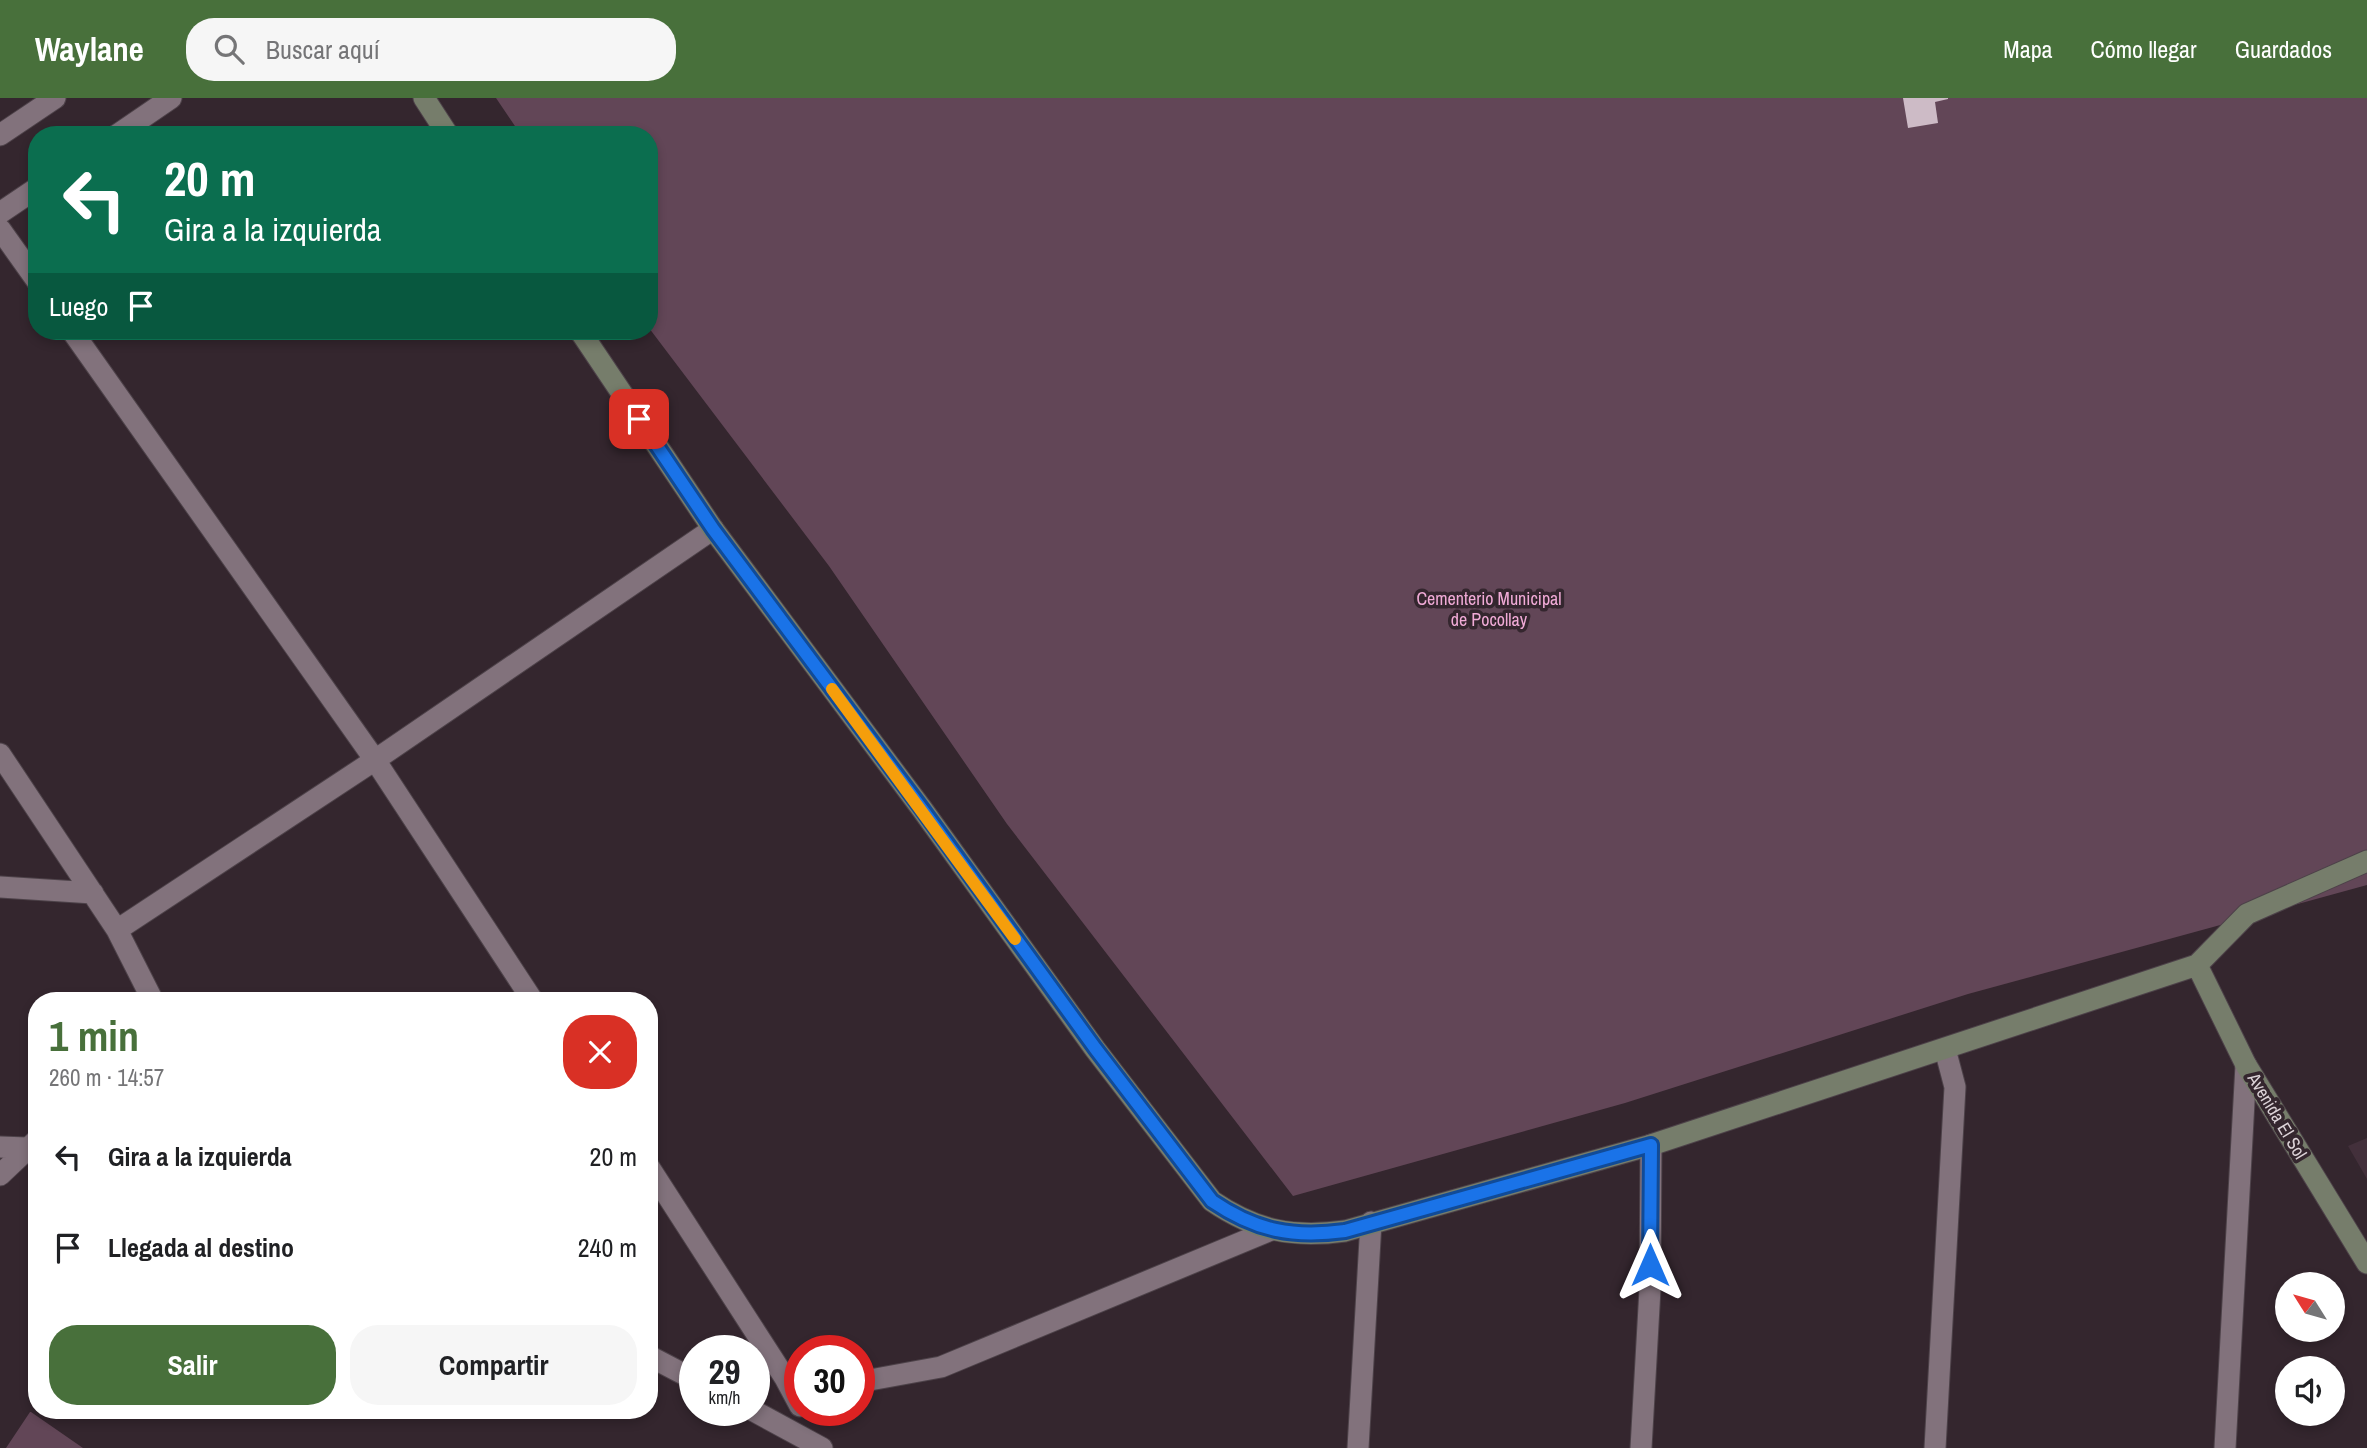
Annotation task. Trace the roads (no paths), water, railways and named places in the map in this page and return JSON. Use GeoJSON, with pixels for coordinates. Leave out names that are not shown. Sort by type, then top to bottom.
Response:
{"type":"FeatureCollection","features":[{"type":"Feature","properties":{"kind":"street"},"geometry":{"type":"LineString","coordinates":[[0,135],[55,98]]}},
{"type":"Feature","properties":{"kind":"street"},"geometry":{"type":"LineString","coordinates":[[130,126],[172,98]]}},
{"type":"Feature","properties":{"kind":"street"},"geometry":{"type":"LineString","coordinates":[[424,98],[442,126]]}},
{"type":"Feature","properties":{"kind":"street"},"geometry":{"type":"LineString","coordinates":[[0,213],[28,194]]}},
{"type":"Feature","properties":{"kind":"street"},"geometry":{"type":"LineString","coordinates":[[0,229],[28,268]]}},
{"type":"Feature","properties":{"kind":"street"},"geometry":{"type":"LineString","coordinates":[[78,340],[375,760],[527,992]]}},
{"type":"Feature","properties":{"kind":"street"},"geometry":{"type":"LineString","coordinates":[[586,340],[713,529],[922,809],[1095,1048],[1212,1201],[1230,1214],[1271,1230],[1318,1235],[1345,1231],[1651,1145],[2197,965],[2247,914],[2367,861]]}},
{"type":"Feature","properties":{"kind":"street"},"geometry":{"type":"LineString","coordinates":[[117,930],[375,760],[713,529]]}},
{"type":"Feature","properties":{"kind":"street"},"geometry":{"type":"LineString","coordinates":[[0,754],[117,930],[148,992]]}},
{"type":"Feature","properties":{"kind":"street"},"geometry":{"type":"LineString","coordinates":[[0,887],[93,893]]}},
{"type":"Feature","properties":{"kind":"street","name":"Avenida El Sol"},"geometry":{"type":"LineString","coordinates":[[2197,965],[2246,1065],[2367,1263]]}},
{"type":"Feature","properties":{"kind":"street"},"geometry":{"type":"LineString","coordinates":[[1935,1448],[1955,1087],[1945,1049]]}},
{"type":"Feature","properties":{"kind":"street"},"geometry":{"type":"LineString","coordinates":[[2225,1448],[2246,1065]]}},
{"type":"Feature","properties":{"kind":"street"},"geometry":{"type":"LineString","coordinates":[[0,1147],[28,1144]]}},
{"type":"Feature","properties":{"kind":"street"},"geometry":{"type":"LineString","coordinates":[[1641,1448],[1650,1289],[1651,1145]]}},
{"type":"Feature","properties":{"kind":"street"},"geometry":{"type":"LineString","coordinates":[[0,1175],[28,1148]]}},
{"type":"Feature","properties":{"kind":"street"},"geometry":{"type":"LineString","coordinates":[[658,1180],[784,1367]]}},
{"type":"Feature","properties":{"kind":"street"},"geometry":{"type":"LineString","coordinates":[[1358,1448],[1371,1222]]}},
{"type":"Feature","properties":{"kind":"street"},"geometry":{"type":"LineString","coordinates":[[875,1379],[941,1367],[1271,1230]]}},
{"type":"Feature","properties":{"kind":"street"},"geometry":{"type":"LineString","coordinates":[[658,1361],[679,1372]]}},
{"type":"Feature","properties":{"kind":"street"},"geometry":{"type":"LineString","coordinates":[[770,1420],[822,1448]]}},
{"type":"Feature","properties":{"kind":"street"},"geometry":{"type":"LineString","coordinates":[[810,1426],[822,1448]]}},
{"type":"Feature","properties":{"kind":"park label","name":"Cementerio Municipal de Pocollay"},"geometry":{"type":"Point","coordinates":[1489,609]}}]}
